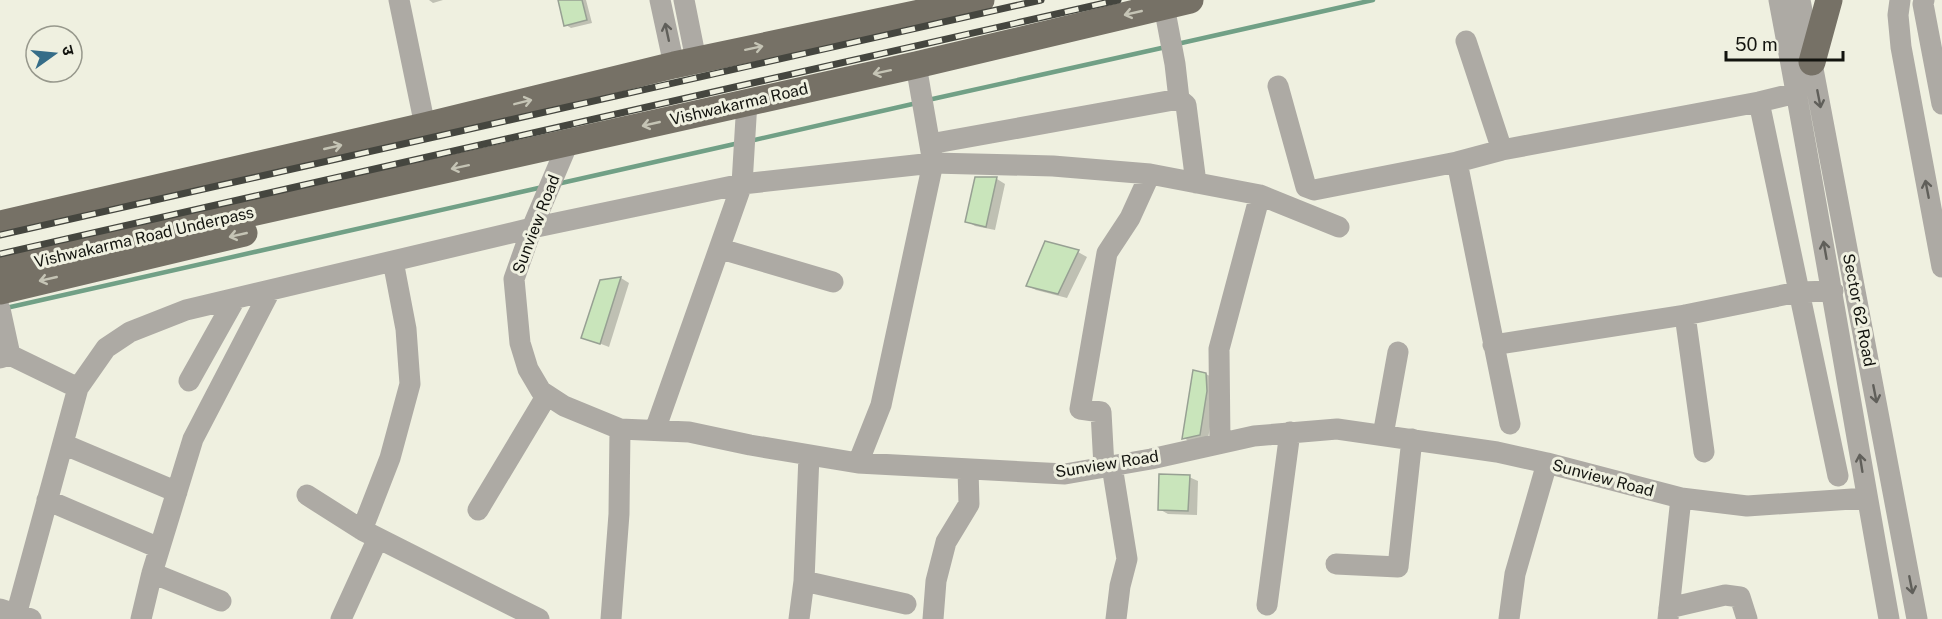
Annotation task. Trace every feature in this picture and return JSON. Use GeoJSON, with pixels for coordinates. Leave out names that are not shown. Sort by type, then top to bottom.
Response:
{"type":"FeatureCollection","features":[{"type":"Feature","properties":{"kind":"main road"},"geometry":{"type":"LineString","coordinates":[[0,224],[425,126],[685,62],[981,0]]}},
{"type":"Feature","properties":{"kind":"main road","name":"Vishwakarma Road"},"geometry":{"type":"LineString","coordinates":[[287,205],[916,65],[1190,0]]}},
{"type":"Feature","properties":{"kind":"main road"},"geometry":{"type":"LineString","coordinates":[[1812,62],[1829,0]]}},
{"type":"Feature","properties":{"kind":"main road"},"geometry":{"type":"LineString","coordinates":[[0,205],[232,155],[276,159]]}},
{"type":"Feature","properties":{"kind":"main road"},"geometry":{"type":"LineString","coordinates":[[0,291],[251,232],[287,205]]}},
{"type":"Feature","properties":{"kind":"main road","name":"Vishwakarma Road Underpass"},"geometry":{"type":"LineString","coordinates":[[0,269],[287,205]]}},
{"type":"Feature","properties":{"kind":"street"},"geometry":{"type":"LineString","coordinates":[[399,0],[425,126]]}},
{"type":"Feature","properties":{"kind":"street"},"geometry":{"type":"LineString","coordinates":[[661,0],[685,62]]}},
{"type":"Feature","properties":{"kind":"street"},"geometry":{"type":"LineString","coordinates":[[684,0],[685,62]]}},
{"type":"Feature","properties":{"kind":"street","name":"Sector 62 Road"},"geometry":{"type":"LineString","coordinates":[[1779,0],[1833,291],[1889,619]]}},
{"type":"Feature","properties":{"kind":"street","name":"Sector 62 Road"},"geometry":{"type":"LineString","coordinates":[[1800,0],[1917,619]]}},
{"type":"Feature","properties":{"kind":"street"},"geometry":{"type":"LineString","coordinates":[[1900,0],[1898,15],[1901,47],[1942,267]]}},
{"type":"Feature","properties":{"kind":"street"},"geometry":{"type":"LineString","coordinates":[[1924,0],[1942,104]]}},
{"type":"Feature","properties":{"kind":"street"},"geometry":{"type":"LineString","coordinates":[[1164,6],[1179,99],[1186,105],[1196,183]]}},
{"type":"Feature","properties":{"kind":"street"},"geometry":{"type":"LineString","coordinates":[[1466,41],[1502,150]]}},
{"type":"Feature","properties":{"kind":"street"},"geometry":{"type":"LineString","coordinates":[[858,462],[881,405],[932,153],[916,65]]}},
{"type":"Feature","properties":{"kind":"street"},"geometry":{"type":"LineString","coordinates":[[1278,86],[1306,188],[1314,190],[1456,162],[1502,150],[1796,93]]}},
{"type":"Feature","properties":{"kind":"street"},"geometry":{"type":"LineString","coordinates":[[16,615],[78,388],[106,348],[130,332],[186,310],[532,228],[742,184],[932,153],[1179,99]]}},
{"type":"Feature","properties":{"kind":"street"},"geometry":{"type":"LineString","coordinates":[[656,430],[742,184],[747,101]]}},
{"type":"Feature","properties":{"kind":"street"},"geometry":{"type":"LineString","coordinates":[[1759,102],[1838,476]]}},
{"type":"Feature","properties":{"kind":"street","name":"Sunview Road"},"geometry":{"type":"LineString","coordinates":[[568,143],[532,228],[514,279],[520,343],[528,369],[541,391],[564,406],[620,429],[689,432],[750,445],[858,462],[1065,474],[1254,436],[1337,429],[1497,452],[1681,498],[1747,506],[1867,498]]}},
{"type":"Feature","properties":{"kind":"street"},"geometry":{"type":"LineString","coordinates":[[932,153],[1150,174],[1260,195],[1339,227]]}},
{"type":"Feature","properties":{"kind":"street"},"geometry":{"type":"LineString","coordinates":[[1456,162],[1510,423]]}},
{"type":"Feature","properties":{"kind":"street"},"geometry":{"type":"LineString","coordinates":[[1116,619],[1120,586],[1127,559],[1108,466],[1101,412],[1080,409],[1107,253],[1130,218],[1150,174]]}},
{"type":"Feature","properties":{"kind":"street"},"geometry":{"type":"LineString","coordinates":[[1220,443],[1219,349],[1260,195]]}},
{"type":"Feature","properties":{"kind":"street"},"geometry":{"type":"LineString","coordinates":[[720,249],[833,282]]}},
{"type":"Feature","properties":{"kind":"street"},"geometry":{"type":"LineString","coordinates":[[341,619],[370,534],[410,384],[406,328],[393,261]]}},
{"type":"Feature","properties":{"kind":"street"},"geometry":{"type":"LineString","coordinates":[[141,619],[152,573],[193,439],[270,291]]}},
{"type":"Feature","properties":{"kind":"street"},"geometry":{"type":"LineString","coordinates":[[1493,345],[1685,315],[1798,292],[1833,291]]}},
{"type":"Feature","properties":{"kind":"street"},"geometry":{"type":"LineString","coordinates":[[189,381],[235,299]]}},
{"type":"Feature","properties":{"kind":"street"},"geometry":{"type":"LineString","coordinates":[[0,309],[5,357],[78,388]]}},
{"type":"Feature","properties":{"kind":"street"},"geometry":{"type":"LineString","coordinates":[[1685,315],[1704,452]]}},
{"type":"Feature","properties":{"kind":"street"},"geometry":{"type":"LineString","coordinates":[[1383,435],[1398,352]]}},
{"type":"Feature","properties":{"kind":"street"},"geometry":{"type":"LineString","coordinates":[[478,510],[547,395]]}},
{"type":"Feature","properties":{"kind":"street"},"geometry":{"type":"LineString","coordinates":[[611,619],[620,514],[620,429]]}},
{"type":"Feature","properties":{"kind":"street"},"geometry":{"type":"LineString","coordinates":[[1268,605],[1290,432]]}},
{"type":"Feature","properties":{"kind":"street"},"geometry":{"type":"LineString","coordinates":[[1336,564],[1398,567],[1412,439]]}},
{"type":"Feature","properties":{"kind":"street"},"geometry":{"type":"LineString","coordinates":[[63,444],[177,492]]}},
{"type":"Feature","properties":{"kind":"street"},"geometry":{"type":"LineString","coordinates":[[799,619],[804,581],[809,455]]}},
{"type":"Feature","properties":{"kind":"street"},"geometry":{"type":"LineString","coordinates":[[1509,619],[1515,574],[1547,463]]}},
{"type":"Feature","properties":{"kind":"street"},"geometry":{"type":"LineString","coordinates":[[933,619],[936,581],[946,542],[969,504],[968,469]]}},
{"type":"Feature","properties":{"kind":"street"},"geometry":{"type":"LineString","coordinates":[[307,495],[370,534],[539,619]]}},
{"type":"Feature","properties":{"kind":"street"},"geometry":{"type":"LineString","coordinates":[[1681,498],[1668,613],[1725,595],[1740,597],[1747,619]]}},
{"type":"Feature","properties":{"kind":"street"},"geometry":{"type":"LineString","coordinates":[[47,500],[159,549]]}},
{"type":"Feature","properties":{"kind":"street"},"geometry":{"type":"LineString","coordinates":[[1871,521],[1898,515]]}},
{"type":"Feature","properties":{"kind":"street"},"geometry":{"type":"LineString","coordinates":[[152,573],[221,601]]}},
{"type":"Feature","properties":{"kind":"street"},"geometry":{"type":"LineString","coordinates":[[804,581],[906,604]]}},
{"type":"Feature","properties":{"kind":"building"},"geometry":{"type":"Polygon","coordinates":[[[558,0],[582,0],[587,20],[564,26],[558,0]]]}},
{"type":"Feature","properties":{"kind":"building"},"geometry":{"type":"Polygon","coordinates":[[[975,177],[997,177],[986,227],[965,222],[975,177]]]}},
{"type":"Feature","properties":{"kind":"building"},"geometry":{"type":"Polygon","coordinates":[[[1045,241],[1079,250],[1058,294],[1026,286],[1045,241]]]}},
{"type":"Feature","properties":{"kind":"building"},"geometry":{"type":"Polygon","coordinates":[[[621,277],[600,344],[581,338],[600,280],[621,277]]]}},
{"type":"Feature","properties":{"kind":"building"},"geometry":{"type":"Polygon","coordinates":[[[1193,370],[1206,373],[1207,391],[1200,435],[1182,439],[1193,370]]]}},
{"type":"Feature","properties":{"kind":"building"},"geometry":{"type":"Polygon","coordinates":[[[1159,474],[1190,475],[1188,511],[1158,510],[1159,474]]]}},
{"type":"Feature","properties":{"kind":"waterway"},"geometry":{"type":"LineString","coordinates":[[1177,44],[1373,0]]}},
{"type":"Feature","properties":{"kind":"waterway"},"geometry":{"type":"LineString","coordinates":[[928,100],[1166,47]]}},
{"type":"Feature","properties":{"kind":"waterway"},"geometry":{"type":"LineString","coordinates":[[750,141],[917,103]]}},
{"type":"Feature","properties":{"kind":"waterway"},"geometry":{"type":"LineString","coordinates":[[557,184],[739,143]]}},
{"type":"Feature","properties":{"kind":"waterway"},"geometry":{"type":"LineString","coordinates":[[6,308],[543,187]]}},
{"type":"Feature","properties":{"kind":"railway"},"geometry":{"type":"LineString","coordinates":[[0,235],[1041,0]]}},
{"type":"Feature","properties":{"kind":"railway"},"geometry":{"type":"LineString","coordinates":[[0,254],[1118,0]]}}]}
